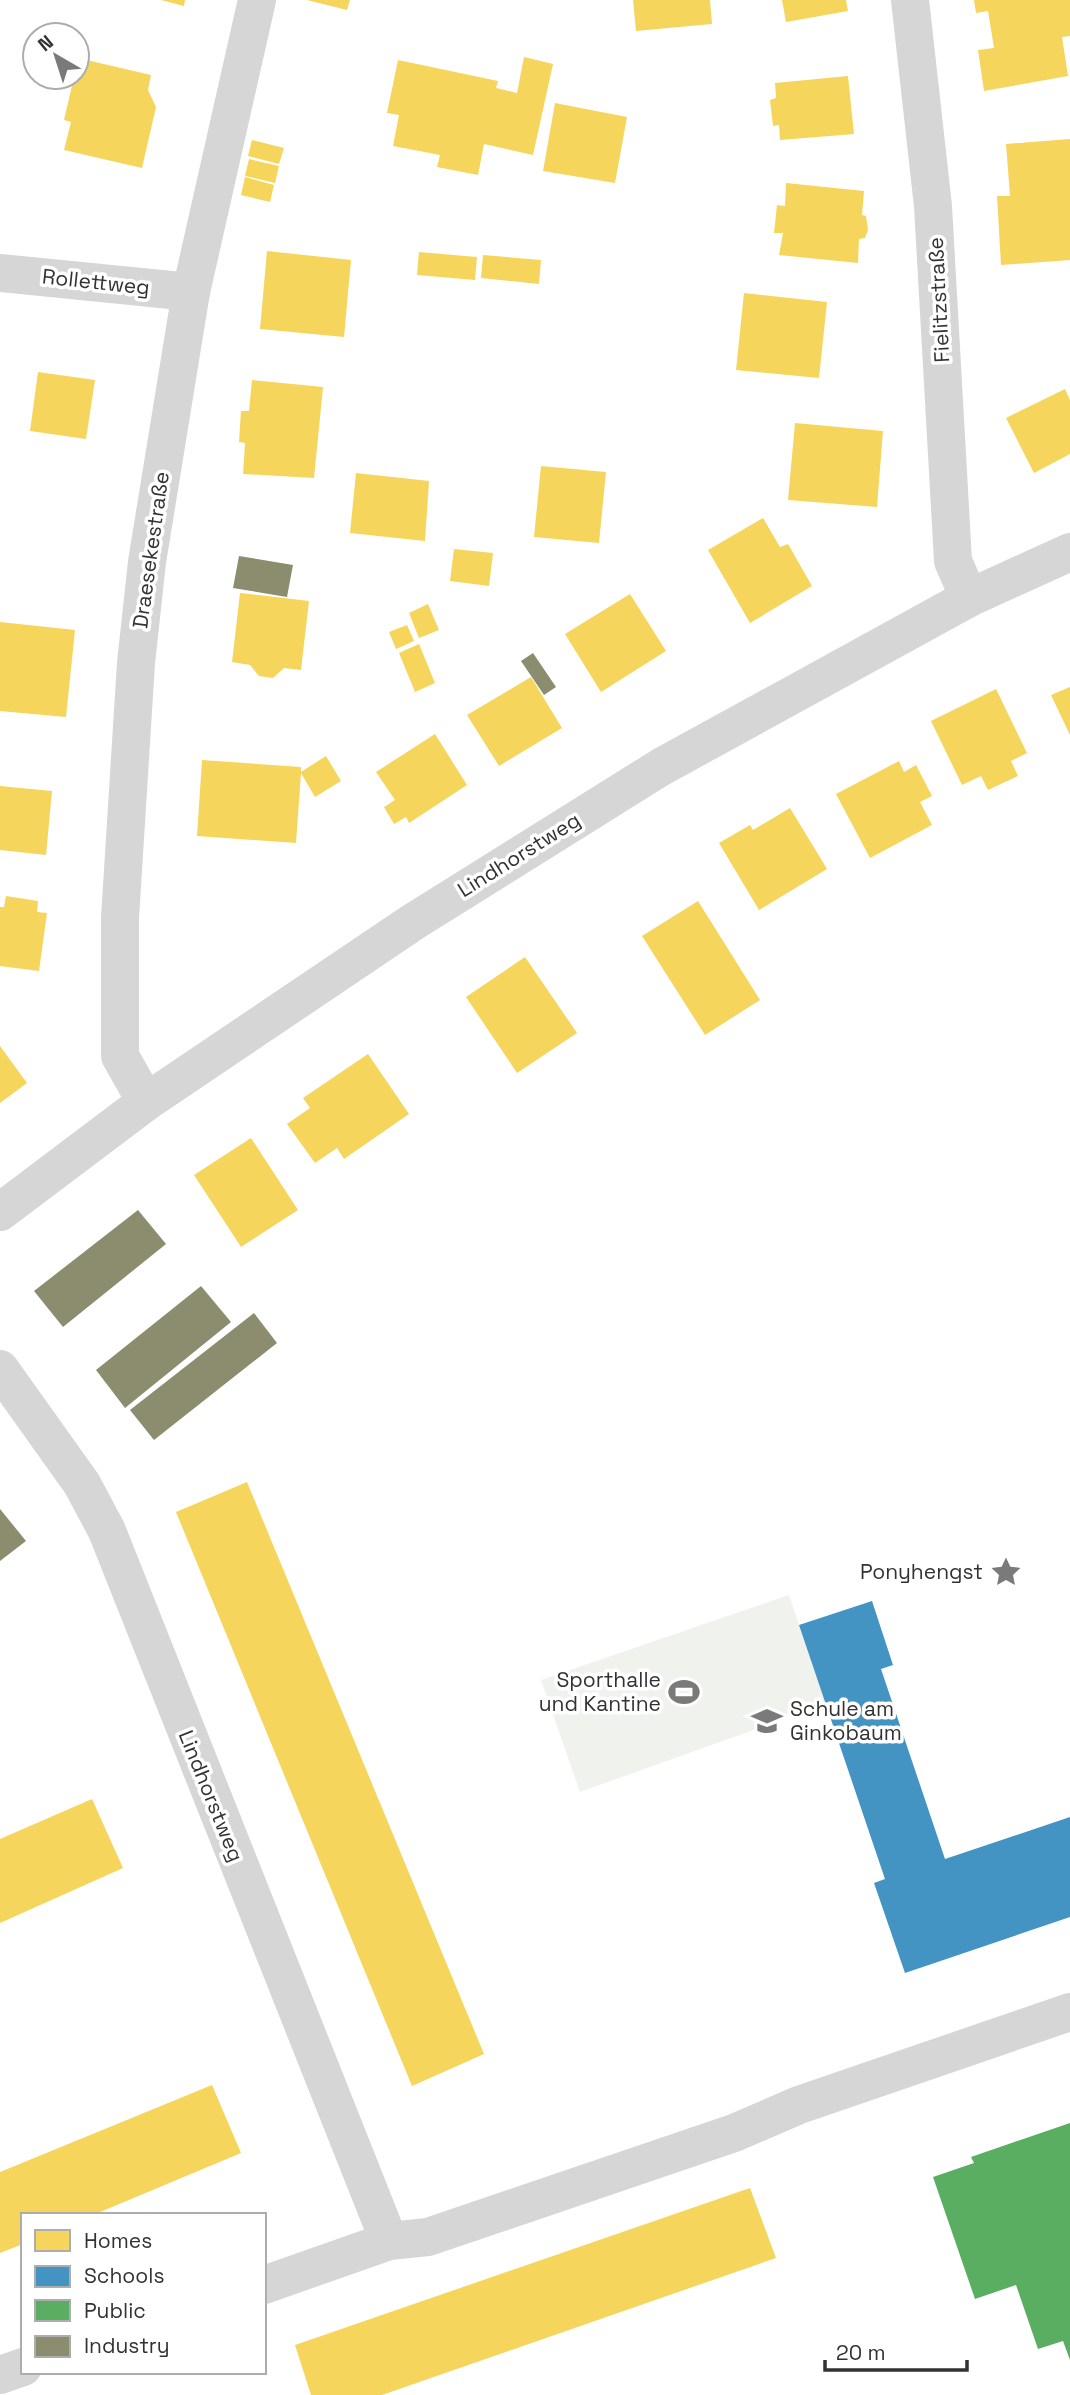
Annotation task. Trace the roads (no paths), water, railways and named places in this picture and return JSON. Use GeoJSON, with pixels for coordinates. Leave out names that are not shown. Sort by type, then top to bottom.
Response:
{"type":"FeatureCollection","features":[{"type":"Feature","properties":{"kind":"street","name":"Draesekestraße"},"geometry":{"type":"LineString","coordinates":[[146,1102],[120,1056],[120,918],[136,663],[147,562],[191,292],[257,0]]}},
{"type":"Feature","properties":{"kind":"street","name":"Fielitzstraße"},"geometry":{"type":"LineString","coordinates":[[910,0],[933,206],[953,561],[970,598]]}},
{"type":"Feature","properties":{"kind":"street","name":"Rollettweg"},"geometry":{"type":"LineString","coordinates":[[0,273],[191,292]]}},
{"type":"Feature","properties":{"kind":"street","name":"Lindhorstweg"},"geometry":{"type":"LineString","coordinates":[[0,1212],[146,1102],[413,922],[661,767],[970,598],[1070,551]]}},
{"type":"Feature","properties":{"kind":"street","name":"Lindhorstweg"},"geometry":{"type":"LineString","coordinates":[[0,1369],[82,1484],[107,1531],[389,2241]]}},
{"type":"Feature","properties":{"kind":"street"},"geometry":{"type":"LineString","coordinates":[[266,2284],[389,2241],[428,2237],[734,2133],[799,2105],[1070,2012]]}},
{"type":"Feature","properties":{"kind":"street"},"geometry":{"type":"LineString","coordinates":[[0,2375],[21,2368]]}},
{"type":"Feature","properties":{"kind":"place","name":"Ponyhengst"},"geometry":{"type":"Point","coordinates":[1006,1572]}},
{"type":"Feature","properties":{"kind":"place","name":"Sporthalle und Kantine"},"geometry":{"type":"Point","coordinates":[684,1692]}},
{"type":"Feature","properties":{"kind":"place","name":"Schule am Ginkobaum"},"geometry":{"type":"Point","coordinates":[767,1721]}}]}
